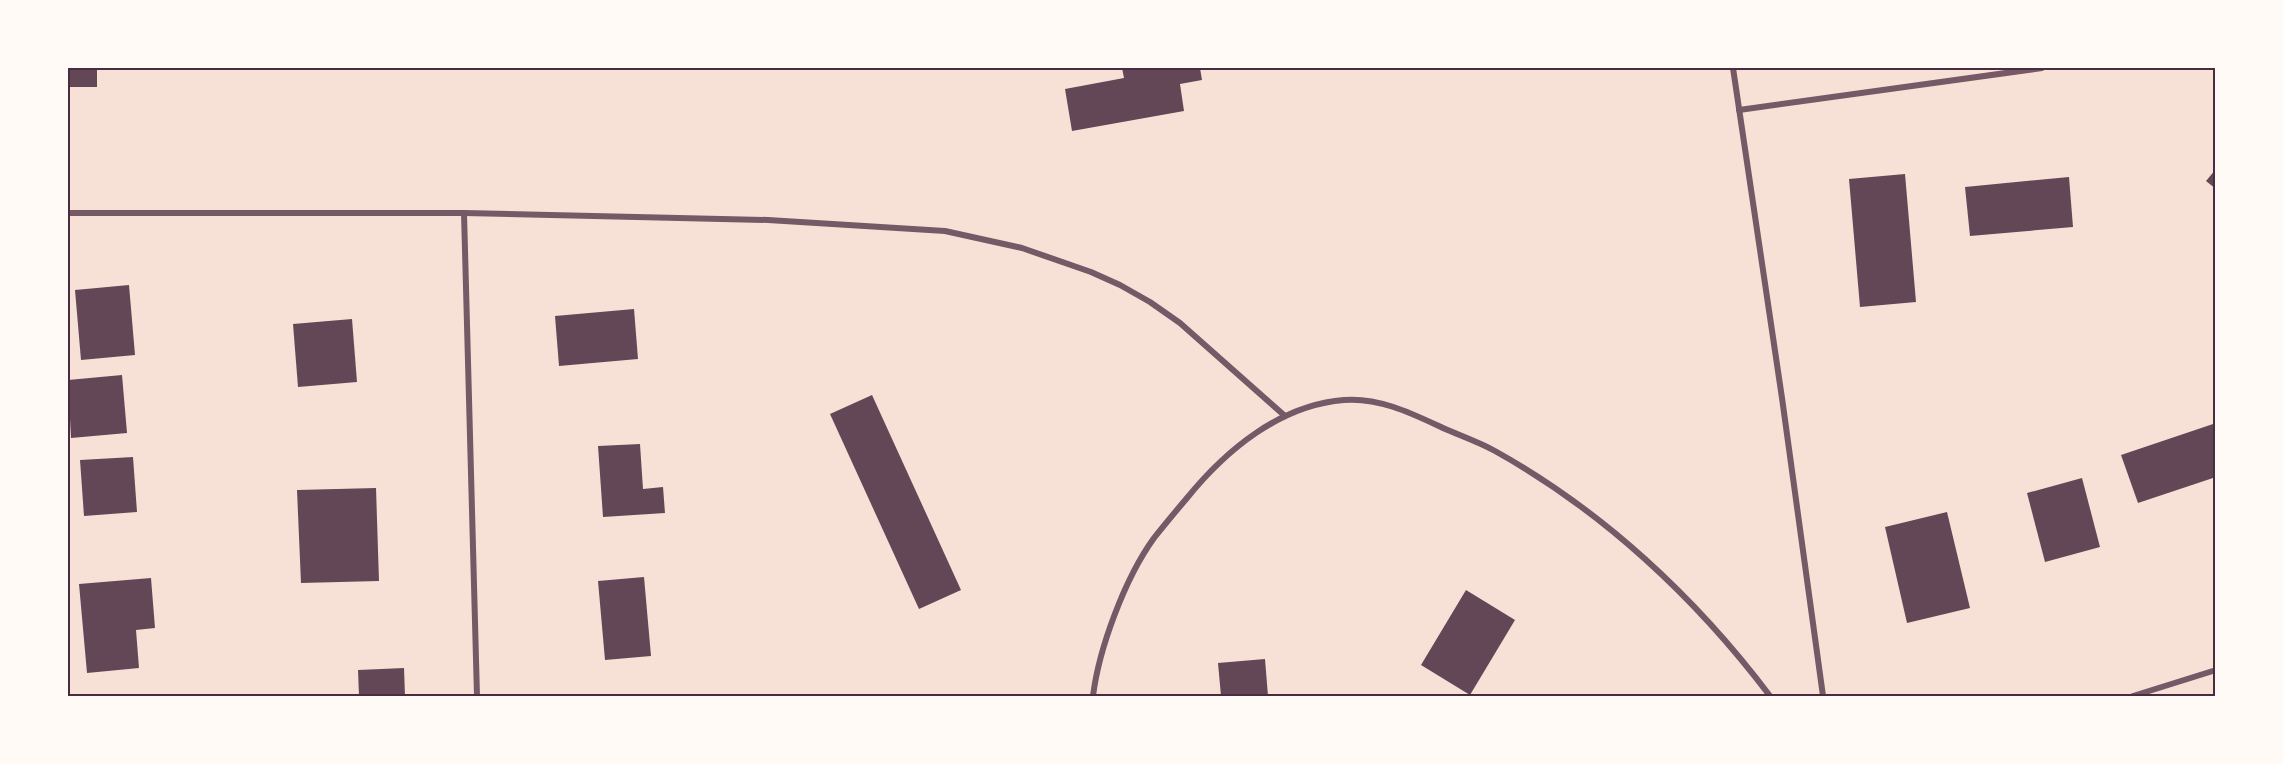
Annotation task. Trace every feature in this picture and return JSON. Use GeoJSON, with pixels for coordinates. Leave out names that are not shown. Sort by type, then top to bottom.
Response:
{"type":"FeatureCollection","features":[{"type":"Feature","properties":{"kind":"street"},"geometry":{"type":"LineString","coordinates":[[1733,68],[1823,696]]}},
{"type":"Feature","properties":{"kind":"street"},"geometry":{"type":"LineString","coordinates":[[1739,110],[2042,68]]}},
{"type":"Feature","properties":{"kind":"street"},"geometry":{"type":"LineString","coordinates":[[68,213],[464,213],[768,220],[945,231],[1022,248],[1091,272],[1150,302],[1180,323],[1285,416]]}},
{"type":"Feature","properties":{"kind":"street"},"geometry":{"type":"LineString","coordinates":[[464,213],[477,696]]}},
{"type":"Feature","properties":{"kind":"street"},"geometry":{"type":"LineString","coordinates":[[1093,696],[1096,669],[1127,585],[1153,540],[1203,478],[1231,451],[1285,416],[1316,404],[1346,399],[1373,402],[1404,410],[1453,432],[1535,474],[1579,504],[1643,557],[1704,616],[1770,696]]}},
{"type":"Feature","properties":{"kind":"street"},"geometry":{"type":"LineString","coordinates":[[2133,696],[2216,670]]}},
{"type":"Feature","properties":{"kind":"building"},"geometry":{"type":"Polygon","coordinates":[[[68,68],[97,68],[97,87],[68,87],[68,68]]]}},
{"type":"Feature","properties":{"kind":"building"},"geometry":{"type":"Polygon","coordinates":[[[1122,68],[1200,68],[1202,80],[1180,84],[1184,111],[1072,131],[1065,89],[1124,78],[1122,68]]]}},
{"type":"Feature","properties":{"kind":"building"},"geometry":{"type":"Polygon","coordinates":[[[2216,169],[2216,189],[2206,181],[2216,169]]]}},
{"type":"Feature","properties":{"kind":"building"},"geometry":{"type":"Polygon","coordinates":[[[1905,174],[1916,302],[1860,307],[1849,179],[1905,174]]]}},
{"type":"Feature","properties":{"kind":"building"},"geometry":{"type":"Polygon","coordinates":[[[2069,177],[2073,227],[1970,236],[1965,187],[2069,177]]]}},
{"type":"Feature","properties":{"kind":"building"},"geometry":{"type":"Polygon","coordinates":[[[129,285],[135,355],[81,360],[75,290],[129,285]]]}},
{"type":"Feature","properties":{"kind":"building"},"geometry":{"type":"Polygon","coordinates":[[[634,309],[638,359],[559,366],[555,316],[634,309]]]}},
{"type":"Feature","properties":{"kind":"building"},"geometry":{"type":"Polygon","coordinates":[[[352,319],[357,382],[298,387],[293,324],[352,319]]]}},
{"type":"Feature","properties":{"kind":"building"},"geometry":{"type":"Polygon","coordinates":[[[122,375],[127,433],[71,438],[68,380],[122,375]]]}},
{"type":"Feature","properties":{"kind":"building"},"geometry":{"type":"Polygon","coordinates":[[[872,395],[961,590],[919,609],[830,414],[872,395]]]}},
{"type":"Feature","properties":{"kind":"building"},"geometry":{"type":"Polygon","coordinates":[[[2216,423],[2216,477],[2138,503],[2121,455],[2216,423]]]}},
{"type":"Feature","properties":{"kind":"building"},"geometry":{"type":"Polygon","coordinates":[[[640,444],[643,489],[663,487],[665,513],[603,517],[598,446],[640,444]]]}},
{"type":"Feature","properties":{"kind":"building"},"geometry":{"type":"Polygon","coordinates":[[[133,457],[137,512],[84,516],[80,460],[133,457]]]}},
{"type":"Feature","properties":{"kind":"building"},"geometry":{"type":"Polygon","coordinates":[[[2082,478],[2100,547],[2045,562],[2027,493],[2082,478]]]}},
{"type":"Feature","properties":{"kind":"building"},"geometry":{"type":"Polygon","coordinates":[[[376,488],[379,581],[301,583],[297,490],[376,488]]]}},
{"type":"Feature","properties":{"kind":"building"},"geometry":{"type":"Polygon","coordinates":[[[1947,512],[1970,608],[1907,623],[1885,527],[1947,512]]]}},
{"type":"Feature","properties":{"kind":"building"},"geometry":{"type":"Polygon","coordinates":[[[644,577],[651,656],[605,660],[598,581],[644,577]]]}},
{"type":"Feature","properties":{"kind":"building"},"geometry":{"type":"Polygon","coordinates":[[[151,578],[155,628],[136,630],[139,668],[87,673],[79,584],[151,578]]]}},
{"type":"Feature","properties":{"kind":"building"},"geometry":{"type":"Polygon","coordinates":[[[1466,590],[1515,620],[1470,695],[1421,665],[1466,590]]]}},
{"type":"Feature","properties":{"kind":"building"},"geometry":{"type":"Polygon","coordinates":[[[1265,659],[1268,696],[1221,696],[1218,663],[1265,659]]]}},
{"type":"Feature","properties":{"kind":"building"},"geometry":{"type":"Polygon","coordinates":[[[404,668],[405,696],[359,696],[358,670],[404,668]]]}}]}
